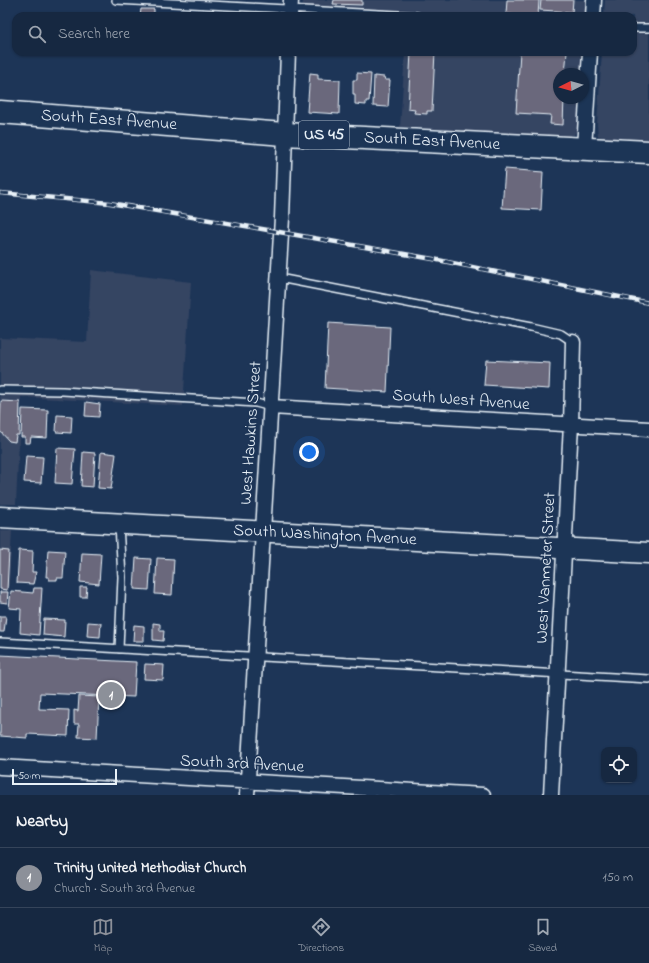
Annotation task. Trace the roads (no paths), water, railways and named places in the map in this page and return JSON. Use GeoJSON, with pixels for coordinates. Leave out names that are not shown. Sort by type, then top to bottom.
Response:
{"type":"FeatureCollection","features":[{"type":"Feature","properties":{"kind":"main road","name":"South East Avenue"},"geometry":{"type":"LineString","coordinates":[[0,112],[284,134],[649,152]]}},
{"type":"Feature","properties":{"kind":"main road","name":"South Washington Avenue"},"geometry":{"type":"LineString","coordinates":[[0,517],[649,553]]}},
{"type":"Feature","properties":{"kind":"street"},"geometry":{"type":"LineString","coordinates":[[593,12],[594,0]]}},
{"type":"Feature","properties":{"kind":"street","name":"West Hawkins Street"},"geometry":{"type":"LineString","coordinates":[[247,789],[279,278],[288,56]]}},
{"type":"Feature","properties":{"kind":"street"},"geometry":{"type":"LineString","coordinates":[[584,148],[590,56]]}},
{"type":"Feature","properties":{"kind":"street","name":"West Vanmeter Street"},"geometry":{"type":"LineString","coordinates":[[551,795],[571,425],[573,342]]}},
{"type":"Feature","properties":{"kind":"street","name":"South West Avenue"},"geometry":{"type":"LineString","coordinates":[[271,406],[649,429]]}},
{"type":"Feature","properties":{"kind":"street","name":"South 3rd Avenue"},"geometry":{"type":"LineString","coordinates":[[0,767],[247,789],[483,795]]}},
{"type":"Feature","properties":{"kind":"lane"},"geometry":{"type":"LineString","coordinates":[[116,0],[353,12]]}},
{"type":"Feature","properties":{"kind":"lane"},"geometry":{"type":"LineString","coordinates":[[637,28],[649,28]]}},
{"type":"Feature","properties":{"kind":"lane"},"geometry":{"type":"LineString","coordinates":[[279,278],[531,327],[560,334],[573,342]]}},
{"type":"Feature","properties":{"kind":"lane"},"geometry":{"type":"LineString","coordinates":[[0,390],[63,390],[256,403],[271,406]]}},
{"type":"Feature","properties":{"kind":"lane"},"geometry":{"type":"LineString","coordinates":[[119,524],[122,577],[119,649]]}},
{"type":"Feature","properties":{"kind":"lane"},"geometry":{"type":"LineString","coordinates":[[0,642],[649,679]]}},
{"type":"Feature","properties":{"kind":"railway"},"geometry":{"type":"LineString","coordinates":[[0,193],[110,203],[433,259],[649,303]]}},
{"type":"Feature","properties":{"kind":"place","name":"Trinity United Methodist Church"},"geometry":{"type":"Point","coordinates":[111,695]}}]}
